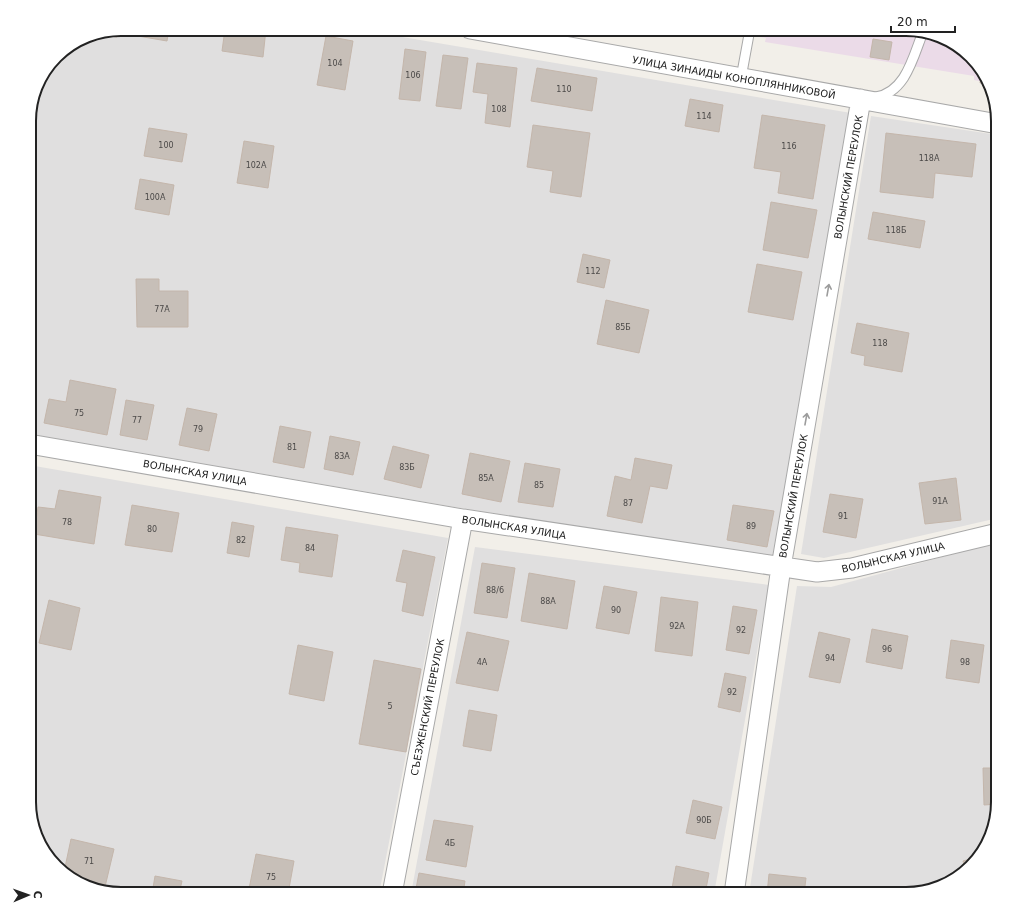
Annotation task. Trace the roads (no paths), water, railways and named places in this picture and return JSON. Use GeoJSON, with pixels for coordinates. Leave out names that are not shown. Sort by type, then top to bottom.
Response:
{"type":"FeatureCollection","features":[{"type":"Feature","properties":{"kind":"street","name":"УЛИЦА ЗИНАИДЫ КОНОПЛЯННИКОВОЙ"},"geometry":{"type":"LineString","coordinates":[[520,36],[741,78],[991,123]]}},
{"type":"Feature","properties":{"kind":"street","name":"ВОЛЫНСКИЙ ПЕРЕУЛОК"},"geometry":{"type":"LineString","coordinates":[[735,887],[781,567],[861,99]]}},
{"type":"Feature","properties":{"kind":"street","name":"ВОЛЫНСКАЯ УЛИЦА"},"geometry":{"type":"LineString","coordinates":[[36,445],[463,519],[817,572],[852,568],[991,535]]}},
{"type":"Feature","properties":{"kind":"street","name":"СЪЕЗЖЕНСКИЙ ПЕРЕУЛОК"},"geometry":{"type":"LineString","coordinates":[[393,887],[463,519]]}},
{"type":"Feature","properties":{"kind":"lane"},"geometry":{"type":"LineString","coordinates":[[741,78],[749,36]]}},
{"type":"Feature","properties":{"kind":"lane"},"geometry":{"type":"LineString","coordinates":[[861,99],[887,95],[901,83],[921,38]]}}]}
